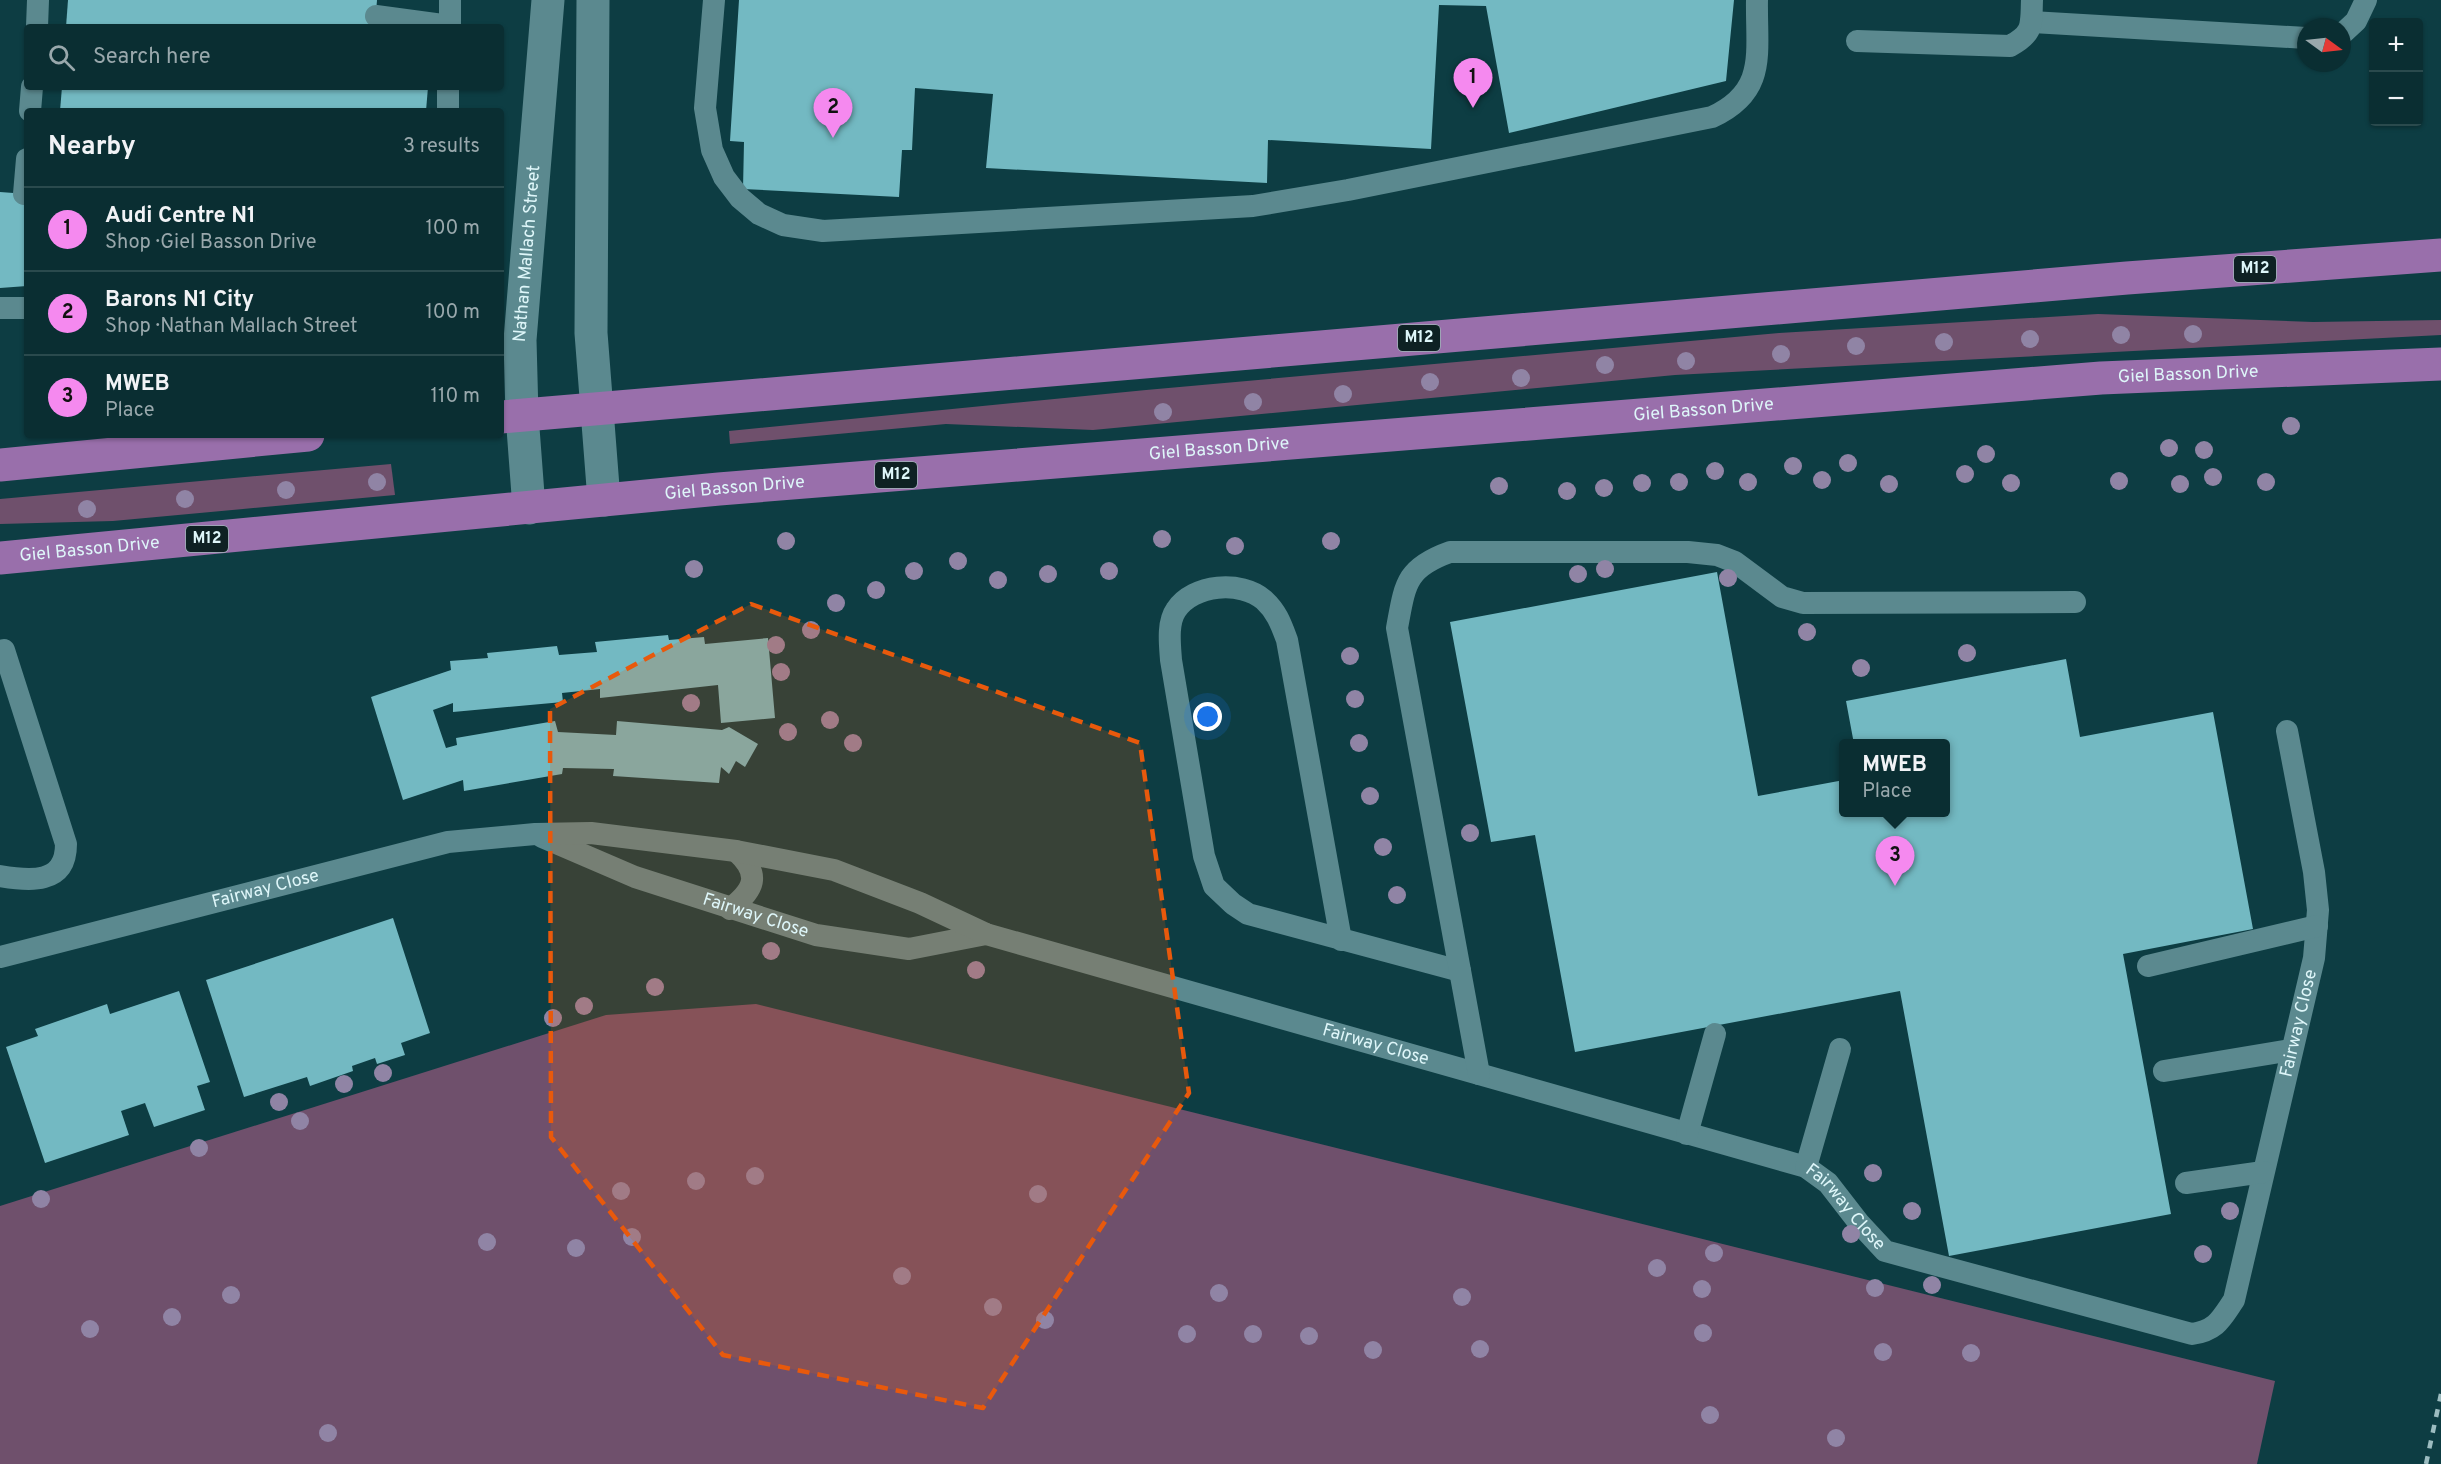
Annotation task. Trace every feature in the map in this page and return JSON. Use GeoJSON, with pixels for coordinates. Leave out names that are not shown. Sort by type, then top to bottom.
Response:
{"type":"FeatureCollection","features":[{"type":"Feature","properties":{"kind":"main road","name":"M12"},"geometry":{"type":"LineString","coordinates":[[511,416],[2104,280],[2441,255]]}},
{"type":"Feature","properties":{"kind":"main road","name":"Giel Basson Drive"},"geometry":{"type":"LineString","coordinates":[[0,558],[604,500],[2101,378],[2441,364]]}},
{"type":"Feature","properties":{"kind":"main road"},"geometry":{"type":"LineString","coordinates":[[0,465],[277,438]]}},
{"type":"Feature","properties":{"kind":"street","name":"Nathan Mallach Street"},"geometry":{"type":"LineString","coordinates":[[529,508],[511,416],[520,340],[548,0]]}},
{"type":"Feature","properties":{"kind":"street"},"geometry":{"type":"LineString","coordinates":[[593,0],[591,333],[604,500]]}},
{"type":"Feature","properties":{"kind":"lane"},"geometry":{"type":"LineString","coordinates":[[37,24],[38,0]]}},
{"type":"Feature","properties":{"kind":"lane"},"geometry":{"type":"LineString","coordinates":[[450,0],[450,24]]}},
{"type":"Feature","properties":{"kind":"lane"},"geometry":{"type":"LineString","coordinates":[[714,0],[705,108],[711,150],[724,177],[740,198],[759,214],[783,225],[823,231],[1253,206],[1348,190],[1712,117],[1736,103],[1751,84],[1756,64],[1757,0]]}},
{"type":"Feature","properties":{"kind":"lane"},"geometry":{"type":"LineString","coordinates":[[2351,26],[2356,21],[2366,0]]}},
{"type":"Feature","properties":{"kind":"lane"},"geometry":{"type":"LineString","coordinates":[[1857,41],[2010,46],[2022,39],[2031,29],[2031,11],[2297,37]]}},
{"type":"Feature","properties":{"kind":"lane"},"geometry":{"type":"LineString","coordinates":[[376,16],[435,24]]}},
{"type":"Feature","properties":{"kind":"lane"},"geometry":{"type":"LineString","coordinates":[[30,108],[32,90]]}},
{"type":"Feature","properties":{"kind":"lane"},"geometry":{"type":"LineString","coordinates":[[448,90],[448,108]]}},
{"type":"Feature","properties":{"kind":"lane"},"geometry":{"type":"LineString","coordinates":[[0,308],[24,308]]}},
{"type":"Feature","properties":{"kind":"lane"},"geometry":{"type":"LineString","coordinates":[[1479,1074],[1397,628],[1404,593],[1411,575],[1428,560],[1450,552],[1688,552],[1717,555],[1736,562],[1782,597],[1803,603],[2075,602]]}},
{"type":"Feature","properties":{"kind":"lane"},"geometry":{"type":"LineString","coordinates":[[1341,940],[1287,640],[1277,614],[1262,598],[1244,588],[1208,589],[1188,596],[1175,611],[1169,637],[1171,660],[1204,856],[1214,886],[1233,904],[1248,914],[1341,940],[1460,971]]}},
{"type":"Feature","properties":{"kind":"lane"},"geometry":{"type":"LineString","coordinates":[[0,876],[26,881],[56,873],[66,853],[66,844],[4,650]]}},
{"type":"Feature","properties":{"kind":"lane","name":"Fairway Close"},"geometry":{"type":"LineString","coordinates":[[0,957],[448,842],[535,834],[591,833],[736,852],[834,870],[920,903],[986,934],[1806,1167],[1828,1183],[1858,1223],[1885,1251],[2192,1334],[2208,1332],[2221,1319],[2234,1300],[2290,1050],[2314,958],[2318,910],[2314,872],[2287,731]]}},
{"type":"Feature","properties":{"kind":"lane","name":"Fairway Close"},"geometry":{"type":"LineString","coordinates":[[535,834],[635,877],[816,935],[909,949],[986,934]]}},
{"type":"Feature","properties":{"kind":"lane"},"geometry":{"type":"LineString","coordinates":[[730,909],[745,897],[751,886],[753,874],[747,861],[736,852]]}},
{"type":"Feature","properties":{"kind":"lane"},"geometry":{"type":"LineString","coordinates":[[2148,966],[2317,926]]}},
{"type":"Feature","properties":{"kind":"lane"},"geometry":{"type":"LineString","coordinates":[[1687,1134],[1715,1034]]}},
{"type":"Feature","properties":{"kind":"lane"},"geometry":{"type":"LineString","coordinates":[[1806,1167],[1840,1049]]}},
{"type":"Feature","properties":{"kind":"lane"},"geometry":{"type":"LineString","coordinates":[[2164,1071],[2290,1050]]}},
{"type":"Feature","properties":{"kind":"lane"},"geometry":{"type":"LineString","coordinates":[[2186,1183],[2263,1172]]}},
{"type":"Feature","properties":{"kind":"highlighted area"},"geometry":{"type":"Polygon","coordinates":[[[751,604],[1140,743],[1189,1093],[983,1408],[723,1355],[551,1137],[550,709],[751,604]]]}},
{"type":"Feature","properties":{"kind":"shaded area"},"geometry":{"type":"Polygon","coordinates":[[[2098,314],[2313,322],[2441,320],[2441,335],[1675,375],[1093,430],[946,424],[730,444],[729,431],[1146,390],[1779,333],[2098,314]]]}},
{"type":"Feature","properties":{"kind":"shaded area"},"geometry":{"type":"Polygon","coordinates":[[[391,464],[395,495],[113,521],[0,524],[0,499],[391,464]]]}},
{"type":"Feature","properties":{"kind":"shaded area"},"geometry":{"type":"Polygon","coordinates":[[[756,1004],[2275,1381],[2257,1464],[0,1464],[0,1206],[606,1015],[756,1004]]]}},
{"type":"Feature","properties":{"kind":"building"},"geometry":{"type":"Polygon","coordinates":[[[68,0],[377,0],[375,24],[66,24],[68,0]]]}},
{"type":"Feature","properties":{"kind":"building"},"geometry":{"type":"Polygon","coordinates":[[[739,0],[1734,0],[1726,81],[1509,133],[1486,6],[1439,5],[1431,149],[1268,140],[1267,183],[986,168],[993,94],[915,88],[912,150],[902,150],[899,197],[743,189],[744,142],[730,141],[739,0]]]}},
{"type":"Feature","properties":{"kind":"building"},"geometry":{"type":"Polygon","coordinates":[[[62,90],[428,90],[426,108],[60,108],[62,90]]]}},
{"type":"Feature","properties":{"kind":"building"},"geometry":{"type":"Polygon","coordinates":[[[0,192],[24,194],[24,286],[0,288],[0,192]]]}},
{"type":"Feature","properties":{"kind":"building"},"geometry":{"type":"Polygon","coordinates":[[[1717,572],[1758,796],[1839,781],[1839,817],[1950,817],[1950,739],[1853,739],[1846,701],[2066,659],[2080,737],[2213,712],[2253,929],[2123,954],[2171,1214],[1949,1256],[1900,991],[1575,1052],[1535,835],[1491,842],[1450,622],[1717,572]]]}},
{"type":"Feature","properties":{"kind":"building"},"geometry":{"type":"Polygon","coordinates":[[[668,635],[669,640],[704,637],[705,644],[768,638],[775,718],[721,723],[718,685],[600,698],[600,689],[562,693],[563,702],[453,712],[453,703],[433,710],[446,748],[457,745],[456,738],[555,721],[558,732],[616,735],[617,721],[722,730],[729,727],[758,744],[745,767],[736,761],[729,774],[721,767],[719,783],[613,776],[614,769],[563,768],[562,774],[464,791],[463,780],[403,800],[371,697],[451,670],[450,661],[488,658],[487,653],[557,646],[559,655],[597,652],[595,642],[668,635]]]}},
{"type":"Feature","properties":{"kind":"building"},"geometry":{"type":"Polygon","coordinates":[[[393,918],[430,1033],[401,1043],[405,1055],[377,1064],[375,1058],[352,1066],[353,1071],[310,1086],[307,1077],[244,1097],[206,980],[393,918]]]}},
{"type":"Feature","properties":{"kind":"building"},"geometry":{"type":"Polygon","coordinates":[[[179,991],[210,1082],[197,1086],[205,1110],[154,1127],[145,1103],[121,1111],[129,1135],[45,1163],[6,1047],[38,1036],[35,1029],[107,1004],[110,1014],[179,991]]]}},
{"type":"Feature","properties":{"kind":"railway"},"geometry":{"type":"LineString","coordinates":[[2426,1464],[2441,1394]]}},
{"type":"Feature","properties":{"kind":"place","name":"Audi Centre N1"},"geometry":{"type":"Point","coordinates":[1473,108]}},
{"type":"Feature","properties":{"kind":"place","name":"Barons N1 City"},"geometry":{"type":"Point","coordinates":[833,138]}},
{"type":"Feature","properties":{"kind":"place","name":"MWEB"},"geometry":{"type":"Point","coordinates":[1895,886]}}]}
